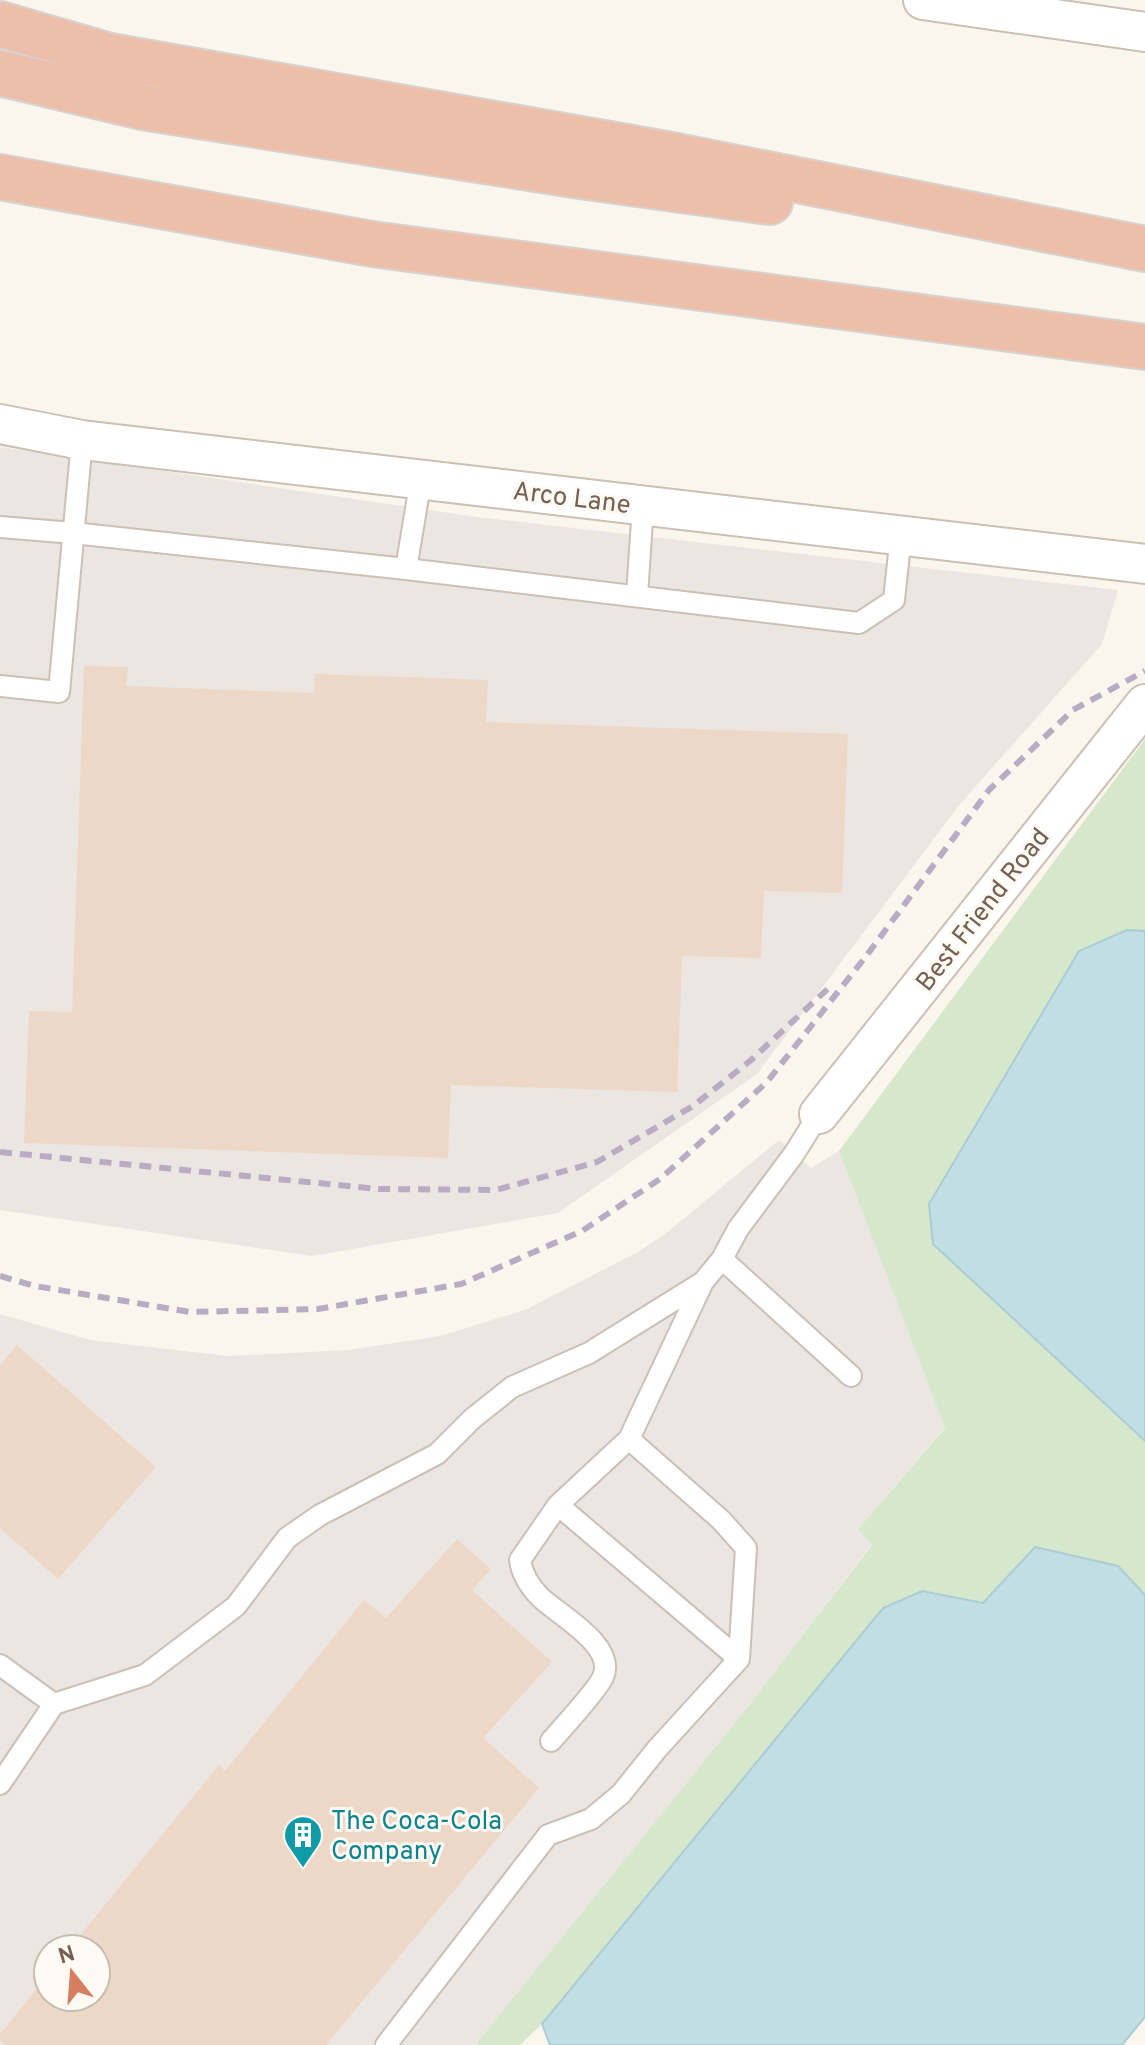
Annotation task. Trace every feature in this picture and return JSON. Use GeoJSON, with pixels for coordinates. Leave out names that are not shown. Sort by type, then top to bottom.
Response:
{"type":"FeatureCollection","features":[{"type":"Feature","properties":{"kind":"highway"},"geometry":{"type":"LineString","coordinates":[[0,24],[110,56],[666,154],[1145,251]]}},
{"type":"Feature","properties":{"kind":"highway"},"geometry":{"type":"LineString","coordinates":[[0,73],[142,107],[565,174],[1145,251]]}},
{"type":"Feature","properties":{"kind":"highway"},"geometry":{"type":"LineString","coordinates":[[0,177],[372,244],[1145,347]]}},
{"type":"Feature","properties":{"kind":"highway"},"geometry":{"type":"LineString","coordinates":[[0,197],[184,237],[591,273]]}},
{"type":"Feature","properties":{"kind":"street"},"geometry":{"type":"LineString","coordinates":[[923,0],[1145,32]]}},
{"type":"Feature","properties":{"kind":"street","name":"Arco Lane"},"geometry":{"type":"LineString","coordinates":[[0,424],[82,440],[1145,564]]}},
{"type":"Feature","properties":{"kind":"street","name":"Best Friend Road"},"geometry":{"type":"LineString","coordinates":[[819,1114],[1145,704]]}},
{"type":"Feature","properties":{"kind":"lane"},"geometry":{"type":"LineString","coordinates":[[0,686],[59,692],[82,440]]}},
{"type":"Feature","properties":{"kind":"lane"},"geometry":{"type":"LineString","coordinates":[[406,569],[421,479]]}},
{"type":"Feature","properties":{"kind":"lane"},"geometry":{"type":"LineString","coordinates":[[637,596],[643,505]]}},
{"type":"Feature","properties":{"kind":"lane"},"geometry":{"type":"LineString","coordinates":[[0,527],[406,569],[859,623],[894,600],[901,535]]}},
{"type":"Feature","properties":{"kind":"lane"},"geometry":{"type":"LineString","coordinates":[[551,1741],[603,1677],[604,1668],[601,1651],[595,1642],[539,1596],[522,1572],[520,1560],[558,1505],[629,1439],[703,1282],[722,1259],[738,1229],[794,1154],[819,1114]]}},
{"type":"Feature","properties":{"kind":"lane"},"geometry":{"type":"LineString","coordinates":[[722,1259],[851,1376]]}},
{"type":"Feature","properties":{"kind":"lane"},"geometry":{"type":"LineString","coordinates":[[0,1784],[54,1704],[145,1675],[236,1606],[287,1538],[320,1515],[437,1454],[472,1419],[512,1387],[589,1353],[703,1282]]}},
{"type":"Feature","properties":{"kind":"lane"},"geometry":{"type":"LineString","coordinates":[[386,2045],[548,1835],[591,1819],[621,1794],[657,1749],[739,1659],[746,1548],[721,1520],[629,1439]]}},
{"type":"Feature","properties":{"kind":"lane"},"geometry":{"type":"LineString","coordinates":[[558,1505],[739,1659]]}},
{"type":"Feature","properties":{"kind":"lane"},"geometry":{"type":"LineString","coordinates":[[0,1665],[54,1704]]}},
{"type":"Feature","properties":{"kind":"shaded area"},"geometry":{"type":"Polygon","coordinates":[[[0,447],[477,517],[1118,590],[1102,644],[960,804],[757,1074],[558,1213],[312,1256],[0,1210],[0,447]]]}},
{"type":"Feature","properties":{"kind":"shaded area"},"geometry":{"type":"Polygon","coordinates":[[[779,1140],[811,1168],[839,1151],[945,1427],[858,1529],[872,1544],[738,1719],[475,2045],[0,2045],[0,1314],[90,1340],[228,1356],[348,1350],[440,1336],[525,1310],[638,1252],[665,1234],[779,1140]]]}},
{"type":"Feature","properties":{"kind":"green space"},"geometry":{"type":"Polygon","coordinates":[[[1145,739],[1145,931],[1127,930],[933,1244],[1145,1441],[1145,1595],[1118,1566],[1035,1547],[983,1603],[922,1591],[542,2024],[520,2045],[475,2045],[738,1719],[872,1545],[858,1529],[945,1428],[839,1151],[1145,739]]]}},
{"type":"Feature","properties":{"kind":"water"},"geometry":{"type":"Polygon","coordinates":[[[1127,930],[1145,931],[1145,1441],[933,1244],[929,1204],[1079,951],[1127,930]]]}},
{"type":"Feature","properties":{"kind":"water"},"geometry":{"type":"Polygon","coordinates":[[[1035,1547],[1118,1566],[1145,1595],[1145,2017],[1122,2045],[550,2045],[542,2024],[883,1608],[922,1591],[983,1603],[1035,1547]]]}},
{"type":"Feature","properties":{"kind":"building"},"geometry":{"type":"Polygon","coordinates":[[[84,666],[128,667],[126,686],[314,693],[315,674],[488,680],[486,722],[848,734],[842,893],[764,891],[761,958],[682,956],[677,1092],[451,1085],[448,1158],[24,1143],[29,1011],[72,1012],[84,666]]]}},
{"type":"Feature","properties":{"kind":"building"},"geometry":{"type":"Polygon","coordinates":[[[17,1345],[156,1467],[58,1579],[0,1528],[0,1365],[17,1345]]]}},
{"type":"Feature","properties":{"kind":"building","name":"The Coca-Cola Company"},"geometry":{"type":"Polygon","coordinates":[[[457,1539],[491,1569],[472,1590],[552,1662],[483,1738],[539,1788],[326,2045],[5,2045],[0,2041],[0,2034],[32,1995],[32,2013],[112,2013],[112,1933],[82,1933],[219,1765],[225,1771],[364,1600],[386,1618],[457,1539]]]}},
{"type":"Feature","properties":{"kind":"railway"},"geometry":{"type":"LineString","coordinates":[[0,1276],[35,1286],[190,1312],[318,1309],[461,1284],[582,1231],[660,1179],[767,1082],[867,955],[989,790],[1073,710],[1145,671]]}},
{"type":"Feature","properties":{"kind":"railway"},"geometry":{"type":"LineString","coordinates":[[0,1152],[379,1189],[496,1190],[597,1162],[693,1106],[750,1061],[833,984]]}},
{"type":"Feature","properties":{"kind":"place","name":"The Coca-Cola Company"},"geometry":{"type":"Point","coordinates":[303,1869]}}]}
